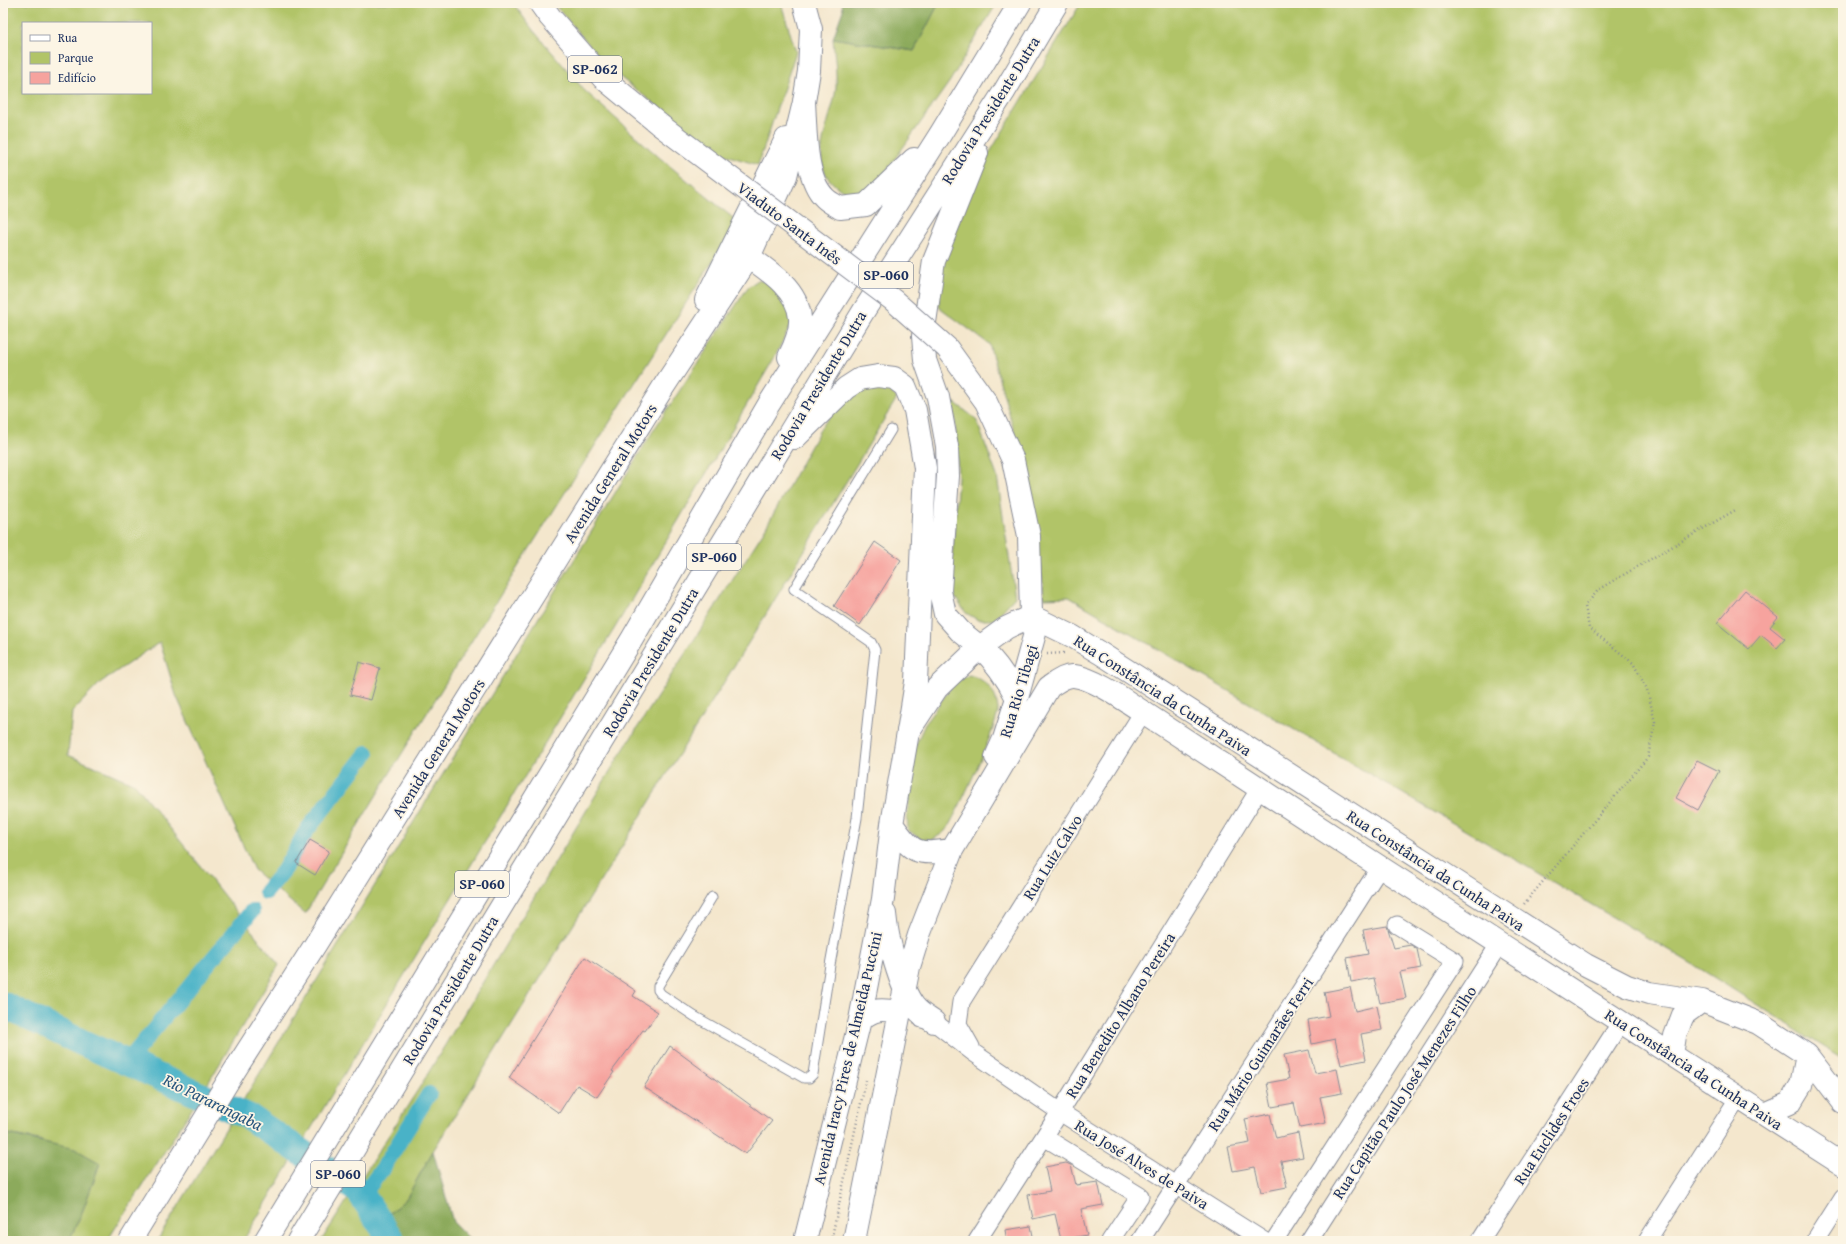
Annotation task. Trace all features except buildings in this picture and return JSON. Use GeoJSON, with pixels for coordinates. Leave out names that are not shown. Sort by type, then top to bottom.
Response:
{"type":"FeatureCollection","features":[{"type":"Feature","properties":{"kind":"main road","name":"Viaduto Santa Inês"},"geometry":{"type":"LineString","coordinates":[[540,3],[550,17],[603,78],[660,124],[893,300],[947,348],[986,402],[1013,460]]}},
{"type":"Feature","properties":{"kind":"main road"},"geometry":{"type":"LineString","coordinates":[[804,3],[811,29],[809,71],[804,102],[808,158],[814,183],[824,197],[840,208],[866,206],[941,133]]}},
{"type":"Feature","properties":{"kind":"main road","name":"Rodovia Presidente Dutra"},"geometry":{"type":"LineString","coordinates":[[265,1241],[632,638],[769,404],[941,133],[1020,3]]}},
{"type":"Feature","properties":{"kind":"main road","name":"Rodovia Presidente Dutra"},"geometry":{"type":"LineString","coordinates":[[298,1241],[863,312],[1004,92],[1057,3]]}},
{"type":"Feature","properties":{"kind":"main road"},"geometry":{"type":"LineString","coordinates":[[1004,92],[959,194],[934,261],[923,336],[925,360],[938,396],[947,446],[948,476],[940,591],[945,614],[960,631],[980,646],[994,660],[1009,682],[1017,698]]}},
{"type":"Feature","properties":{"kind":"main road"},"geometry":{"type":"LineString","coordinates":[[664,386],[804,102]]}},
{"type":"Feature","properties":{"kind":"main road","name":"Avenida General Motors"},"geometry":{"type":"LineString","coordinates":[[130,1241],[235,1070],[315,945],[664,386],[749,257],[786,176],[804,102]]}},
{"type":"Feature","properties":{"kind":"main road"},"geometry":{"type":"LineString","coordinates":[[745,222],[744,238],[749,257],[781,282],[794,297],[800,317],[797,338],[769,404]]}},
{"type":"Feature","properties":{"kind":"main road","name":"Avenida Iracy Pires de Almeida Puccini"},"geometry":{"type":"LineString","coordinates":[[772,462],[846,388],[860,379],[878,376],[894,378],[905,386],[915,410],[925,468],[916,682],[892,824],[883,899],[860,1020],[805,1241]]}},
{"type":"Feature","properties":{"kind":"main road","name":"Rua Rio Tibagi"},"geometry":{"type":"LineString","coordinates":[[969,821],[1004,739],[1035,633],[1031,616],[1029,536],[1013,460]]}},
{"type":"Feature","properties":{"kind":"main road"},"geometry":{"type":"LineString","coordinates":[[908,732],[937,688],[980,646],[1006,628],[1031,616]]}},
{"type":"Feature","properties":{"kind":"main road","name":"Rua Constância da Cunha Paiva"},"geometry":{"type":"LineString","coordinates":[[1031,616],[1072,636],[1100,653],[1586,965],[1627,986],[1649,993],[1702,1001],[1758,1024],[1806,1055],[1843,1102]]}},
{"type":"Feature","properties":{"kind":"main road","name":"Rua Constância da Cunha Paiva"},"geometry":{"type":"LineString","coordinates":[[969,821],[1049,686],[1061,679],[1073,676],[1088,680],[1143,712],[1380,867],[1843,1165]]}},
{"type":"Feature","properties":{"kind":"main road"},"geometry":{"type":"LineString","coordinates":[[854,1241],[896,1040],[909,967],[919,935],[952,850],[969,821]]}},
{"type":"Feature","properties":{"kind":"main road"},"geometry":{"type":"LineString","coordinates":[[892,824],[908,846],[921,853],[952,850]]}},
{"type":"Feature","properties":{"kind":"main road"},"geometry":{"type":"LineString","coordinates":[[883,899],[886,930],[905,989],[915,1007],[934,1022]]}},
{"type":"Feature","properties":{"kind":"main road"},"geometry":{"type":"LineString","coordinates":[[1672,1055],[1675,1036],[1683,1015],[1702,1001]]}},
{"type":"Feature","properties":{"kind":"main road"},"geometry":{"type":"LineString","coordinates":[[860,1020],[870,1012],[881,1009],[900,1012]]}},
{"type":"Feature","properties":{"kind":"main road"},"geometry":{"type":"LineString","coordinates":[[1765,1114],[1790,1103],[1801,1085],[1806,1055]]}},
{"type":"Feature","properties":{"kind":"street","name":"Rua Luiz Calvo"},"geometry":{"type":"LineString","coordinates":[[974,1053],[958,1024],[961,1002],[1143,712]]}},
{"type":"Feature","properties":{"kind":"street","name":"Rua Benedito Albano Pereira"},"geometry":{"type":"LineString","coordinates":[[977,1241],[1060,1112],[1260,788]]}},
{"type":"Feature","properties":{"kind":"street","name":"Rua Mário Guimarães Ferri"},"geometry":{"type":"LineString","coordinates":[[1140,1241],[1380,867]]}},
{"type":"Feature","properties":{"kind":"street"},"geometry":{"type":"LineString","coordinates":[[1274,1241],[1455,961],[1397,925]]}},
{"type":"Feature","properties":{"kind":"street","name":"Rua Capitão Paulo José Menezes Filho"},"geometry":{"type":"LineString","coordinates":[[1309,1241],[1500,943]]}},
{"type":"Feature","properties":{"kind":"street"},"geometry":{"type":"LineString","coordinates":[[909,967],[923,1007],[934,1022]]}},
{"type":"Feature","properties":{"kind":"street","name":"Rua José Alves de Paiva"},"geometry":{"type":"LineString","coordinates":[[900,1012],[934,1022],[974,1053],[1060,1112],[1264,1241]]}},
{"type":"Feature","properties":{"kind":"street","name":"Rua Euclides Froes"},"geometry":{"type":"LineString","coordinates":[[1480,1241],[1621,1022]]}},
{"type":"Feature","properties":{"kind":"street"},"geometry":{"type":"LineString","coordinates":[[1647,1241],[1739,1097]]}},
{"type":"Feature","properties":{"kind":"street"},"geometry":{"type":"LineString","coordinates":[[1044,1137],[1140,1196],[1110,1241]]}},
{"type":"Feature","properties":{"kind":"street"},"geometry":{"type":"LineString","coordinates":[[1815,1241],[1843,1197]]}},
{"type":"Feature","properties":{"kind":"lane"},"geometry":{"type":"LineString","coordinates":[[712,897],[658,986],[658,990],[661,994],[694,1016],[804,1078],[809,1078],[813,1074],[830,965],[857,818],[875,650],[871,642],[794,589],[891,430]]}},
{"type":"Feature","properties":{"kind":"path"},"geometry":{"type":"LineString","coordinates":[[1512,918],[1648,757],[1655,722],[1647,689],[1633,663],[1589,628],[1585,606],[1599,589],[1738,508]]}},
{"type":"Feature","properties":{"kind":"path"},"geometry":{"type":"LineString","coordinates":[[830,1241],[866,1079]]}},
{"type":"Feature","properties":{"kind":"green space"},"geometry":{"type":"Polygon","coordinates":[[[3,3],[513,3],[533,30],[585,91],[660,158],[738,222],[464,653],[357,826],[305,914],[254,870],[176,695],[160,642],[101,682],[72,712],[68,755],[135,784],[279,965],[201,1095],[107,1241],[69,1241],[83,1210],[100,1163],[39,1140],[3,1133],[3,3]]]}},
{"type":"Feature","properties":{"kind":"green space"},"geometry":{"type":"Polygon","coordinates":[[[553,3],[781,3],[796,52],[758,165],[716,152],[611,70],[553,3]]]}},
{"type":"Feature","properties":{"kind":"green space"},"geometry":{"type":"Polygon","coordinates":[[[842,3],[939,3],[914,51],[833,38],[843,10],[842,3]]]}},
{"type":"Feature","properties":{"kind":"green space"},"geometry":{"type":"Polygon","coordinates":[[[939,3],[997,3],[950,81],[880,180],[863,193],[848,194],[831,181],[824,169],[822,156],[823,143],[836,87],[833,38],[914,51],[939,3]]]}},
{"type":"Feature","properties":{"kind":"green space"},"geometry":{"type":"Polygon","coordinates":[[[1081,3],[1843,3],[1843,1059],[1699,968],[1069,597],[1044,598],[1042,577],[1021,455],[989,344],[939,307],[939,290],[943,257],[984,162],[1081,3]]]}},
{"type":"Feature","properties":{"kind":"green space"},"geometry":{"type":"Polygon","coordinates":[[[758,280],[774,284],[789,297],[792,323],[773,360],[622,616],[243,1241],[157,1241],[653,431],[748,287],[758,280]]]}},
{"type":"Feature","properties":{"kind":"green space"},"geometry":{"type":"Polygon","coordinates":[[[876,385],[889,390],[897,398],[757,629],[433,1151],[406,1199],[379,1222],[379,1241],[321,1241],[421,1085],[618,758],[764,531],[822,426],[848,394],[876,385]]]}},
{"type":"Feature","properties":{"kind":"green space"},"geometry":{"type":"Polygon","coordinates":[[[954,402],[976,419],[997,476],[1015,597],[994,620],[978,620],[966,613],[954,596],[951,575],[958,477],[954,402]]]}},
{"type":"Feature","properties":{"kind":"green space"},"geometry":{"type":"Polygon","coordinates":[[[969,675],[980,679],[992,691],[997,703],[997,717],[976,771],[950,824],[945,831],[930,842],[919,838],[908,830],[907,816],[916,744],[926,722],[954,683],[969,675]]]}},
{"type":"Feature","properties":{"kind":"green space"},"geometry":{"type":"Polygon","coordinates":[[[3,1133],[75,1149],[100,1163],[83,1210],[69,1241],[3,1241],[3,1133]]]}},
{"type":"Feature","properties":{"kind":"green space"},"geometry":{"type":"Polygon","coordinates":[[[433,1151],[453,1222],[472,1241],[392,1241],[379,1222],[406,1199],[433,1151]]]}},
{"type":"Feature","properties":{"kind":"waterway"},"geometry":{"type":"LineString","coordinates":[[266,892],[284,870],[307,830],[367,753]]}},
{"type":"Feature","properties":{"kind":"waterway"},"geometry":{"type":"LineString","coordinates":[[127,1062],[252,911]]}},
{"type":"Feature","properties":{"kind":"waterway","name":"Rio Pararangaba"},"geometry":{"type":"LineString","coordinates":[[3,1005],[83,1043],[249,1117],[359,1191],[392,1241]]}},
{"type":"Feature","properties":{"kind":"waterway"},"geometry":{"type":"LineString","coordinates":[[362,1196],[383,1168],[429,1094]]}}]}
